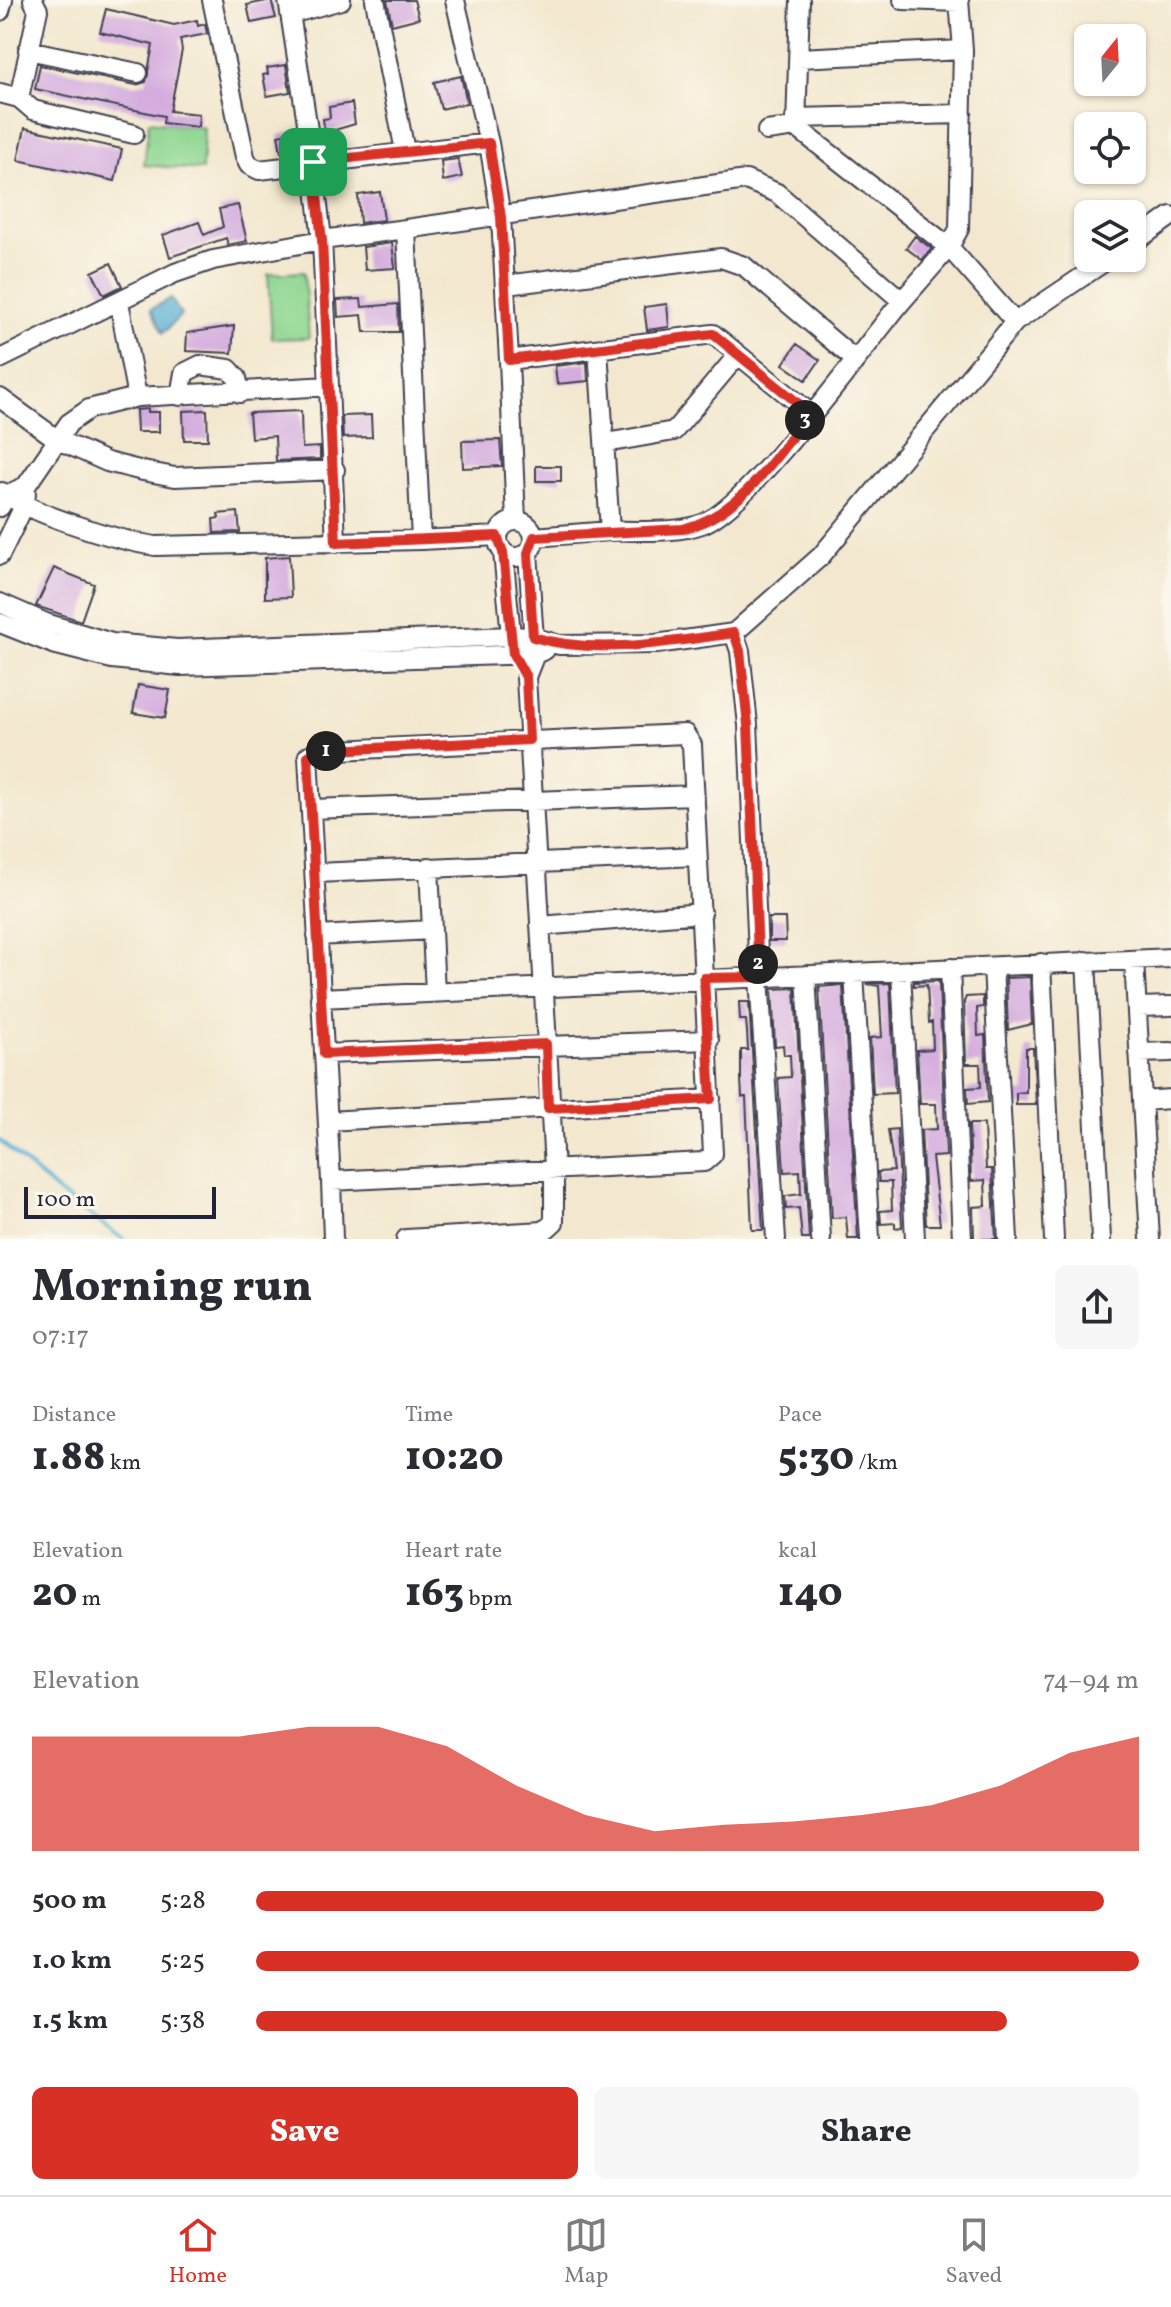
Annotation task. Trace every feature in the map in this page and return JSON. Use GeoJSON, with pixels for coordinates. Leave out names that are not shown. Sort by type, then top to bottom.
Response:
{"type":"FeatureCollection","features":[{"type":"Feature","properties":{"kind":"street"},"geometry":{"type":"LineString","coordinates":[[0,11],[3,0]]}},
{"type":"Feature","properties":{"kind":"street"},"geometry":{"type":"LineString","coordinates":[[19,98],[38,10],[33,0]]}},
{"type":"Feature","properties":{"kind":"street"},"geometry":{"type":"LineString","coordinates":[[212,0],[249,165],[259,170],[489,143]]}},
{"type":"Feature","properties":{"kind":"street"},"geometry":{"type":"LineString","coordinates":[[336,543],[322,240],[289,7],[341,0]]}},
{"type":"Feature","properties":{"kind":"street"},"geometry":{"type":"LineString","coordinates":[[375,0],[405,151]]}},
{"type":"Feature","properties":{"kind":"street"},"geometry":{"type":"LineString","coordinates":[[455,0],[489,143],[501,217],[516,521]]}},
{"type":"Feature","properties":{"kind":"street"},"geometry":{"type":"LineString","coordinates":[[796,122],[800,0]]}},
{"type":"Feature","properties":{"kind":"street"},"geometry":{"type":"LineString","coordinates":[[2,497],[26,495],[128,542],[155,546],[421,540],[500,544],[511,556],[531,545],[610,531],[683,529],[719,516],[773,460],[949,247],[959,229],[963,50],[959,1],[903,0]]}},
{"type":"Feature","properties":{"kind":"street"},"geometry":{"type":"LineString","coordinates":[[28,50],[138,73]]}},
{"type":"Feature","properties":{"kind":"street"},"geometry":{"type":"LineString","coordinates":[[799,58],[963,50]]}},
{"type":"Feature","properties":{"kind":"street"},"geometry":{"type":"LineString","coordinates":[[0,93],[19,98],[33,110],[134,134]]}},
{"type":"Feature","properties":{"kind":"street"},"geometry":{"type":"LineString","coordinates":[[767,131],[796,122],[962,114]]}},
{"type":"Feature","properties":{"kind":"street"},"geometry":{"type":"LineString","coordinates":[[796,122],[949,247],[1015,322]]}},
{"type":"Feature","properties":{"kind":"street"},"geometry":{"type":"LineString","coordinates":[[0,359],[175,273],[213,260],[322,240],[746,180],[777,193],[902,301]]}},
{"type":"Feature","properties":{"kind":"street"},"geometry":{"type":"LineString","coordinates":[[1146,234],[1171,216]]}},
{"type":"Feature","properties":{"kind":"street"},"geometry":{"type":"LineString","coordinates":[[406,229],[421,540]]}},
{"type":"Feature","properties":{"kind":"street"},"geometry":{"type":"LineString","coordinates":[[506,285],[721,258],[734,261],[854,359]]}},
{"type":"Feature","properties":{"kind":"street"},"geometry":{"type":"LineString","coordinates":[[0,623],[53,644],[112,659],[512,645],[656,644],[734,633],[821,556],[1015,322],[1089,272]]}},
{"type":"Feature","properties":{"kind":"street"},"geometry":{"type":"LineString","coordinates":[[119,302],[137,397]]}},
{"type":"Feature","properties":{"kind":"street"},"geometry":{"type":"LineString","coordinates":[[509,360],[706,333],[720,337],[737,356],[810,413]]}},
{"type":"Feature","properties":{"kind":"street"},"geometry":{"type":"LineString","coordinates":[[598,349],[610,531]]}},
{"type":"Feature","properties":{"kind":"street"},"geometry":{"type":"LineString","coordinates":[[606,443],[674,431],[737,356]]}},
{"type":"Feature","properties":{"kind":"street"},"geometry":{"type":"LineString","coordinates":[[180,396],[184,373],[200,365],[229,369],[237,378],[240,393]]}},
{"type":"Feature","properties":{"kind":"street"},"geometry":{"type":"LineString","coordinates":[[0,555],[26,495],[58,440],[69,423],[89,409],[137,397],[329,386]]}},
{"type":"Feature","properties":{"kind":"street"},"geometry":{"type":"LineString","coordinates":[[0,398],[58,440],[107,462],[175,477],[335,470]]}},
{"type":"Feature","properties":{"kind":"street"},"geometry":{"type":"LineString","coordinates":[[406,1239],[549,1229],[554,1222],[554,1168],[548,1108],[526,677],[534,645],[531,545],[524,523],[516,521],[507,522],[500,544],[512,645],[526,677]]}},
{"type":"Feature","properties":{"kind":"street"},"geometry":{"type":"LineString","coordinates":[[0,603],[46,623],[112,643],[179,658]]}},
{"type":"Feature","properties":{"kind":"street"},"geometry":{"type":"LineString","coordinates":[[734,633],[740,651],[748,725],[759,977],[776,1239]]}},
{"type":"Feature","properties":{"kind":"street"},"geometry":{"type":"LineString","coordinates":[[331,1181],[707,1161],[713,1154],[692,745],[685,734],[316,751],[308,756],[333,1239]]}},
{"type":"Feature","properties":{"kind":"street"},"geometry":{"type":"LineString","coordinates":[[312,809],[694,795]]}},
{"type":"Feature","properties":{"kind":"street"},"geometry":{"type":"LineString","coordinates":[[316,873],[697,856]]}},
{"type":"Feature","properties":{"kind":"street"},"geometry":{"type":"LineString","coordinates":[[429,867],[435,993]]}},
{"type":"Feature","properties":{"kind":"street"},"geometry":{"type":"LineString","coordinates":[[540,926],[702,913]]}},
{"type":"Feature","properties":{"kind":"street"},"geometry":{"type":"LineString","coordinates":[[317,936],[432,930]]}},
{"type":"Feature","properties":{"kind":"street"},"geometry":{"type":"LineString","coordinates":[[320,998],[1171,958]]}},
{"type":"Feature","properties":{"kind":"street"},"geometry":{"type":"LineString","coordinates":[[1134,960],[1150,1239]]}},
{"type":"Feature","properties":{"kind":"street"},"geometry":{"type":"LineString","coordinates":[[1086,961],[1101,1239]]}},
{"type":"Feature","properties":{"kind":"street"},"geometry":{"type":"LineString","coordinates":[[1041,963],[1054,1239]]}},
{"type":"Feature","properties":{"kind":"street"},"geometry":{"type":"LineString","coordinates":[[993,967],[1008,1239]]}},
{"type":"Feature","properties":{"kind":"street"},"geometry":{"type":"LineString","coordinates":[[950,968],[962,1239]]}},
{"type":"Feature","properties":{"kind":"street"},"geometry":{"type":"LineString","coordinates":[[901,971],[915,1239]]}},
{"type":"Feature","properties":{"kind":"street"},"geometry":{"type":"LineString","coordinates":[[854,973],[870,1239]]}},
{"type":"Feature","properties":{"kind":"street"},"geometry":{"type":"LineString","coordinates":[[806,975],[821,1239]]}},
{"type":"Feature","properties":{"kind":"street"},"geometry":{"type":"LineString","coordinates":[[1138,1007],[1171,1006]]}},
{"type":"Feature","properties":{"kind":"street"},"geometry":{"type":"LineString","coordinates":[[324,1054],[709,1040]]}},
{"type":"Feature","properties":{"kind":"street"},"geometry":{"type":"LineString","coordinates":[[1139,1053],[1171,1052]]}},
{"type":"Feature","properties":{"kind":"street"},"geometry":{"type":"LineString","coordinates":[[328,1121],[711,1099]]}},
{"type":"Feature","properties":{"kind":"street"},"geometry":{"type":"LineString","coordinates":[[1142,1101],[1171,1099]]}},
{"type":"Feature","properties":{"kind":"green space"},"geometry":{"type":"Polygon","coordinates":[[[149,121],[204,128],[202,170],[144,165],[149,121]]]}},
{"type":"Feature","properties":{"kind":"green space"},"geometry":{"type":"Polygon","coordinates":[[[304,272],[309,338],[272,339],[268,274],[304,272]]]}},
{"type":"Feature","properties":{"kind":"water"},"geometry":{"type":"Polygon","coordinates":[[[171,298],[181,315],[163,333],[151,309],[171,298]]]}},
{"type":"Feature","properties":{"kind":"building"},"geometry":{"type":"Polygon","coordinates":[[[271,0],[276,18],[251,23],[247,5],[271,0]]]}},
{"type":"Feature","properties":{"kind":"building"},"geometry":{"type":"Polygon","coordinates":[[[387,0],[414,0],[419,18],[392,25],[387,0]]]}},
{"type":"Feature","properties":{"kind":"building"},"geometry":{"type":"Polygon","coordinates":[[[106,9],[174,25],[197,20],[198,26],[205,24],[207,34],[180,39],[182,50],[170,111],[199,114],[198,127],[163,123],[164,116],[35,89],[40,65],[136,85],[146,82],[153,45],[100,32],[106,9]]]}},
{"type":"Feature","properties":{"kind":"building"},"geometry":{"type":"Polygon","coordinates":[[[286,65],[290,92],[267,96],[263,75],[268,74],[267,68],[286,65]]]}},
{"type":"Feature","properties":{"kind":"building"},"geometry":{"type":"Polygon","coordinates":[[[461,76],[467,103],[441,109],[434,82],[461,76]]]}},
{"type":"Feature","properties":{"kind":"building"},"geometry":{"type":"Polygon","coordinates":[[[352,103],[355,124],[325,133],[323,119],[330,118],[329,107],[352,103]]]}},
{"type":"Feature","properties":{"kind":"building"},"geometry":{"type":"Polygon","coordinates":[[[25,128],[122,149],[115,181],[18,160],[25,128]]]}},
{"type":"Feature","properties":{"kind":"building"},"geometry":{"type":"Polygon","coordinates":[[[296,131],[299,153],[281,152],[278,135],[296,131]]]}},
{"type":"Feature","properties":{"kind":"building"},"geometry":{"type":"Polygon","coordinates":[[[458,159],[462,177],[443,181],[441,161],[458,159]]]}},
{"type":"Feature","properties":{"kind":"building"},"geometry":{"type":"Polygon","coordinates":[[[380,192],[384,220],[360,223],[358,195],[380,192]]]}},
{"type":"Feature","properties":{"kind":"building"},"geometry":{"type":"Polygon","coordinates":[[[238,205],[247,241],[228,245],[226,238],[170,257],[163,235],[199,222],[204,235],[223,227],[219,209],[238,205]]]}},
{"type":"Feature","properties":{"kind":"building"},"geometry":{"type":"Polygon","coordinates":[[[915,236],[932,249],[922,260],[906,248],[915,236]]]}},
{"type":"Feature","properties":{"kind":"building"},"geometry":{"type":"Polygon","coordinates":[[[392,243],[395,268],[365,270],[363,247],[392,243]]]}},
{"type":"Feature","properties":{"kind":"building"},"geometry":{"type":"Polygon","coordinates":[[[111,263],[122,286],[104,295],[92,272],[111,263]]]}},
{"type":"Feature","properties":{"kind":"building"},"geometry":{"type":"Polygon","coordinates":[[[361,299],[362,307],[398,304],[399,332],[364,332],[362,315],[338,317],[337,300],[361,299]]]}},
{"type":"Feature","properties":{"kind":"building"},"geometry":{"type":"Polygon","coordinates":[[[667,304],[669,327],[647,330],[644,307],[667,304]]]}},
{"type":"Feature","properties":{"kind":"building"},"geometry":{"type":"Polygon","coordinates":[[[234,326],[232,353],[186,351],[187,333],[234,326]]]}},
{"type":"Feature","properties":{"kind":"building"},"geometry":{"type":"Polygon","coordinates":[[[797,344],[820,360],[806,380],[783,364],[797,344]]]}},
{"type":"Feature","properties":{"kind":"building"},"geometry":{"type":"Polygon","coordinates":[[[587,362],[588,381],[557,384],[555,366],[587,362]]]}},
{"type":"Feature","properties":{"kind":"building"},"geometry":{"type":"Polygon","coordinates":[[[148,409],[148,412],[159,412],[159,432],[137,432],[136,410],[148,409]]]}},
{"type":"Feature","properties":{"kind":"building"},"geometry":{"type":"Polygon","coordinates":[[[207,410],[208,440],[184,440],[183,411],[207,410]]]}},
{"type":"Feature","properties":{"kind":"building"},"geometry":{"type":"Polygon","coordinates":[[[301,411],[302,448],[320,447],[320,459],[276,461],[275,436],[251,438],[249,413],[301,411]]]}},
{"type":"Feature","properties":{"kind":"building"},"geometry":{"type":"Polygon","coordinates":[[[371,415],[372,437],[343,438],[342,416],[371,415]]]}},
{"type":"Feature","properties":{"kind":"building"},"geometry":{"type":"Polygon","coordinates":[[[500,440],[502,466],[463,468],[462,441],[500,440]]]}},
{"type":"Feature","properties":{"kind":"building"},"geometry":{"type":"Polygon","coordinates":[[[536,466],[561,466],[561,481],[536,481],[536,466]]]}},
{"type":"Feature","properties":{"kind":"building"},"geometry":{"type":"Polygon","coordinates":[[[238,512],[240,532],[214,533],[213,519],[219,518],[218,514],[238,512]]]}},
{"type":"Feature","properties":{"kind":"building"},"geometry":{"type":"Polygon","coordinates":[[[289,556],[291,597],[265,598],[265,558],[289,556]]]}},
{"type":"Feature","properties":{"kind":"building"},"geometry":{"type":"Polygon","coordinates":[[[54,568],[94,584],[81,621],[36,606],[54,568]]]}},
{"type":"Feature","properties":{"kind":"building"},"geometry":{"type":"Polygon","coordinates":[[[138,685],[170,690],[165,718],[133,713],[138,685]]]}},
{"type":"Feature","properties":{"kind":"building"},"geometry":{"type":"Polygon","coordinates":[[[769,918],[785,918],[786,941],[769,941],[769,918]]]}},
{"type":"Feature","properties":{"kind":"building"},"geometry":{"type":"Polygon","coordinates":[[[1030,977],[1032,1024],[1008,1030],[1006,978],[1030,977]]]}},
{"type":"Feature","properties":{"kind":"building"},"geometry":{"type":"Polygon","coordinates":[[[939,981],[946,1156],[932,1157],[940,1225],[926,1225],[921,1130],[937,1129],[936,1104],[920,1104],[917,1050],[933,1049],[932,1022],[929,1023],[927,985],[914,986],[914,982],[939,981]]]}},
{"type":"Feature","properties":{"kind":"building"},"geometry":{"type":"Polygon","coordinates":[[[890,983],[895,1093],[873,1094],[870,1038],[882,1037],[879,986],[867,984],[890,983]]]}},
{"type":"Feature","properties":{"kind":"building"},"geometry":{"type":"Polygon","coordinates":[[[843,985],[858,1239],[848,1239],[846,1217],[832,1218],[819,987],[843,985]]]}},
{"type":"Feature","properties":{"kind":"building"},"geometry":{"type":"Polygon","coordinates":[[[795,988],[809,1239],[802,1239],[799,1208],[786,1209],[785,1196],[801,1194],[800,1171],[784,1172],[778,1078],[791,1077],[790,1055],[784,1055],[783,1045],[775,1046],[772,989],[795,988]]]}},
{"type":"Feature","properties":{"kind":"building"},"geometry":{"type":"Polygon","coordinates":[[[983,996],[983,1007],[977,1008],[978,1036],[985,1035],[988,1102],[968,1104],[967,1088],[981,1087],[980,1064],[966,1064],[964,1002],[966,997],[983,996]]]}},
{"type":"Feature","properties":{"kind":"building"},"geometry":{"type":"Polygon","coordinates":[[[739,1002],[749,1002],[763,1230],[752,1230],[746,1097],[742,1097],[741,1079],[741,1050],[748,1050],[747,1031],[746,1020],[740,1020],[739,1002]]]}},
{"type":"Feature","properties":{"kind":"building"},"geometry":{"type":"Polygon","coordinates":[[[1026,1048],[1033,1048],[1036,1105],[1016,1105],[1016,1093],[1026,1092],[1026,1048]]]}},
{"type":"Feature","properties":{"kind":"building"},"geometry":{"type":"Polygon","coordinates":[[[969,1124],[984,1124],[986,1169],[992,1169],[996,1239],[974,1239],[973,1207],[986,1206],[985,1180],[971,1181],[969,1124]]]}},
{"type":"Feature","properties":{"kind":"building"},"geometry":{"type":"Polygon","coordinates":[[[897,1129],[902,1227],[895,1228],[895,1223],[881,1224],[880,1211],[892,1210],[891,1182],[879,1182],[878,1172],[894,1171],[888,1130],[897,1129]]]}},
{"type":"Feature","properties":{"kind":"waterway"},"geometry":{"type":"LineString","coordinates":[[0,1141],[59,1193],[123,1239]]}},
{"type":"Feature","properties":{"kind":"route"},"geometry":{"type":"LineString","coordinates":[[489,143],[501,217],[509,360],[713,334],[810,413],[773,460],[719,516],[683,529],[534,537],[528,553],[533,637],[559,645],[656,644],[734,633],[740,651],[748,725],[759,977],[704,978],[711,1099],[548,1108],[546,1044],[324,1054],[308,756],[316,751],[529,740],[526,677],[513,654],[503,552],[497,536],[336,543],[322,240],[313,162],[489,143]]}}]}
